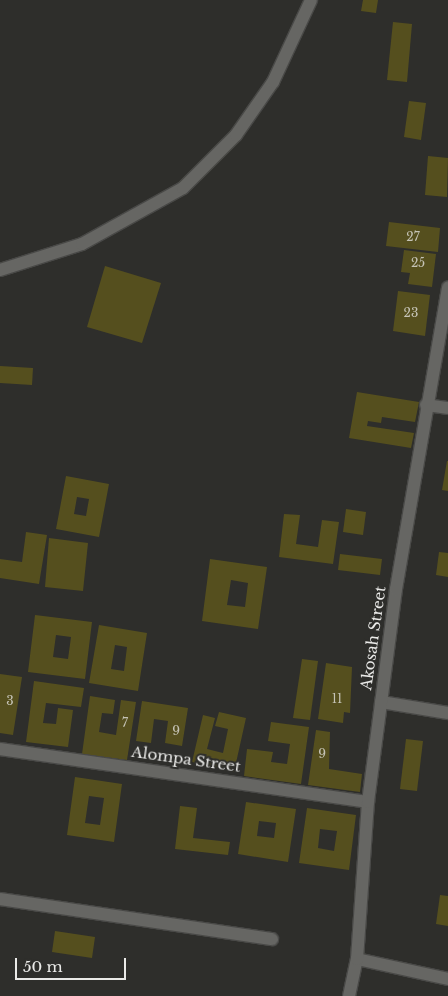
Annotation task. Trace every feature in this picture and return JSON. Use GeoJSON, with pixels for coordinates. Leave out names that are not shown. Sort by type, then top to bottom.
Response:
{"type":"FeatureCollection","features":[{"type":"Feature","properties":{"kind":"street"},"geometry":{"type":"LineString","coordinates":[[0,270],[82,244],[183,188],[236,136],[274,82],[311,0]]}},
{"type":"Feature","properties":{"kind":"street","name":"Akosah Street"},"geometry":{"type":"LineString","coordinates":[[349,996],[357,959],[368,802],[381,702],[426,405],[448,287]]}},
{"type":"Feature","properties":{"kind":"street"},"geometry":{"type":"LineString","coordinates":[[426,405],[448,408]]}},
{"type":"Feature","properties":{"kind":"street"},"geometry":{"type":"LineString","coordinates":[[381,702],[448,713]]}},
{"type":"Feature","properties":{"kind":"street","name":"Alompa Street"},"geometry":{"type":"LineString","coordinates":[[0,749],[368,802]]}},
{"type":"Feature","properties":{"kind":"street"},"geometry":{"type":"LineString","coordinates":[[0,899],[272,939]]}},
{"type":"Feature","properties":{"kind":"street"},"geometry":{"type":"LineString","coordinates":[[357,959],[448,979]]}},
{"type":"Feature","properties":{"kind":"building"},"geometry":{"type":"Polygon","coordinates":[[[363,0],[378,0],[376,13],[361,11],[363,0]]]}},
{"type":"Feature","properties":{"kind":"building"},"geometry":{"type":"Polygon","coordinates":[[[393,22],[412,24],[407,82],[387,80],[393,22]]]}},
{"type":"Feature","properties":{"kind":"building"},"geometry":{"type":"Polygon","coordinates":[[[409,101],[426,103],[421,140],[404,137],[409,101]]]}},
{"type":"Feature","properties":{"kind":"building"},"geometry":{"type":"Polygon","coordinates":[[[428,156],[448,158],[447,197],[425,195],[428,156]]]}},
{"type":"Feature","properties":{"kind":"building"},"geometry":{"type":"Polygon","coordinates":[[[389,222],[440,228],[438,252],[386,246],[389,222]]]}},
{"type":"Feature","properties":{"kind":"building"},"geometry":{"type":"Polygon","coordinates":[[[404,250],[436,254],[432,287],[408,284],[410,273],[401,272],[404,250]]]}},
{"type":"Feature","properties":{"kind":"building"},"geometry":{"type":"Polygon","coordinates":[[[105,266],[161,283],[142,343],[87,327],[105,266]]]}},
{"type":"Feature","properties":{"kind":"building"},"geometry":{"type":"Polygon","coordinates":[[[398,291],[430,295],[425,336],[393,331],[398,291]]]}},
{"type":"Feature","properties":{"kind":"building"},"geometry":{"type":"Polygon","coordinates":[[[0,366],[33,368],[32,385],[0,383],[0,366]]]}},
{"type":"Feature","properties":{"kind":"building"},"geometry":{"type":"Polygon","coordinates":[[[357,392],[419,402],[415,422],[382,417],[381,423],[368,421],[367,426],[414,433],[411,448],[349,438],[357,392]]]}},
{"type":"Feature","properties":{"kind":"building"},"geometry":{"type":"Polygon","coordinates":[[[448,461],[448,491],[442,490],[448,461]]]}},
{"type":"Feature","properties":{"kind":"building"},"geometry":{"type":"Polygon","coordinates":[[[66,476],[109,484],[99,537],[56,529],[66,476]],[[77,497],[74,514],[86,516],[89,499],[77,497]]]}},
{"type":"Feature","properties":{"kind":"building"},"geometry":{"type":"Polygon","coordinates":[[[346,509],[366,512],[363,535],[343,532],[346,509]]]}},
{"type":"Feature","properties":{"kind":"building"},"geometry":{"type":"Polygon","coordinates":[[[284,514],[300,515],[296,544],[318,547],[322,520],[339,522],[333,564],[279,557],[284,514]]]}},
{"type":"Feature","properties":{"kind":"building"},"geometry":{"type":"Polygon","coordinates":[[[26,532],[47,535],[39,584],[0,578],[0,559],[22,562],[26,532]]]}},
{"type":"Feature","properties":{"kind":"building"},"geometry":{"type":"Polygon","coordinates":[[[49,538],[88,543],[83,591],[45,587],[49,538]]]}},
{"type":"Feature","properties":{"kind":"building"},"geometry":{"type":"Polygon","coordinates":[[[439,552],[448,553],[448,577],[436,575],[439,552]]]}},
{"type":"Feature","properties":{"kind":"building"},"geometry":{"type":"Polygon","coordinates":[[[340,554],[382,559],[380,575],[338,570],[340,554]]]}},
{"type":"Feature","properties":{"kind":"building"},"geometry":{"type":"Polygon","coordinates":[[[210,559],[267,567],[258,629],[202,621],[210,559]],[[231,580],[227,605],[245,607],[248,583],[231,580]]]}},
{"type":"Feature","properties":{"kind":"building"},"geometry":{"type":"Polygon","coordinates":[[[35,615],[92,622],[85,679],[28,672],[35,615]],[[56,635],[53,657],[68,659],[71,637],[56,635]]]}},
{"type":"Feature","properties":{"kind":"building"},"geometry":{"type":"Polygon","coordinates":[[[99,625],[147,633],[138,691],[89,683],[99,625]],[[115,645],[111,669],[124,671],[127,647],[115,645]]]}},
{"type":"Feature","properties":{"kind":"building"},"geometry":{"type":"Polygon","coordinates":[[[302,659],[318,661],[310,720],[293,718],[302,659]]]}},
{"type":"Feature","properties":{"kind":"building"},"geometry":{"type":"Polygon","coordinates":[[[326,663],[352,667],[350,713],[344,712],[343,723],[318,719],[326,663]]]}},
{"type":"Feature","properties":{"kind":"building"},"geometry":{"type":"Polygon","coordinates":[[[0,674],[22,677],[13,735],[0,733],[0,674]]]}},
{"type":"Feature","properties":{"kind":"building"},"geometry":{"type":"Polygon","coordinates":[[[34,681],[84,688],[81,707],[46,703],[43,723],[56,724],[58,708],[73,710],[68,747],[26,742],[34,681]]]}},
{"type":"Feature","properties":{"kind":"building"},"geometry":{"type":"Polygon","coordinates":[[[90,696],[115,700],[113,714],[102,713],[99,732],[116,735],[121,700],[136,702],[127,760],[82,754],[90,696]]]}},
{"type":"Feature","properties":{"kind":"building"},"geometry":{"type":"Polygon","coordinates":[[[142,701],[188,708],[182,746],[165,743],[168,721],[154,719],[151,743],[136,741],[142,701]]]}},
{"type":"Feature","properties":{"kind":"building"},"geometry":{"type":"Polygon","coordinates":[[[219,712],[246,718],[234,772],[192,762],[203,715],[215,718],[207,749],[223,753],[228,729],[215,726],[219,712]]]}},
{"type":"Feature","properties":{"kind":"building"},"geometry":{"type":"Polygon","coordinates":[[[271,722],[309,727],[301,784],[244,776],[247,749],[273,752],[271,762],[287,764],[290,744],[268,741],[271,722]]]}},
{"type":"Feature","properties":{"kind":"building"},"geometry":{"type":"Polygon","coordinates":[[[316,730],[330,732],[329,769],[362,774],[360,792],[308,785],[316,730]]]}},
{"type":"Feature","properties":{"kind":"building"},"geometry":{"type":"Polygon","coordinates":[[[406,739],[423,741],[417,791],[400,789],[406,739]]]}},
{"type":"Feature","properties":{"kind":"building"},"geometry":{"type":"Polygon","coordinates":[[[75,777],[122,784],[114,842],[67,835],[75,777]],[[89,796],[85,823],[100,825],[104,798],[89,796]]]}},
{"type":"Feature","properties":{"kind":"building"},"geometry":{"type":"Polygon","coordinates":[[[246,802],[296,809],[288,862],[238,854],[246,802]],[[259,821],[257,836],[274,838],[276,823],[259,821]]]}},
{"type":"Feature","properties":{"kind":"building"},"geometry":{"type":"Polygon","coordinates":[[[180,806],[197,808],[193,838],[230,842],[228,855],[175,849],[180,806]]]}},
{"type":"Feature","properties":{"kind":"building"},"geometry":{"type":"Polygon","coordinates":[[[307,808],[356,815],[349,870],[299,863],[307,808]],[[320,829],[318,848],[334,851],[337,831],[320,829]]]}},
{"type":"Feature","properties":{"kind":"building"},"geometry":{"type":"Polygon","coordinates":[[[440,895],[448,896],[448,926],[436,924],[440,895]]]}},
{"type":"Feature","properties":{"kind":"building"},"geometry":{"type":"Polygon","coordinates":[[[55,931],[95,937],[92,958],[52,952],[55,931]]]}}]}
